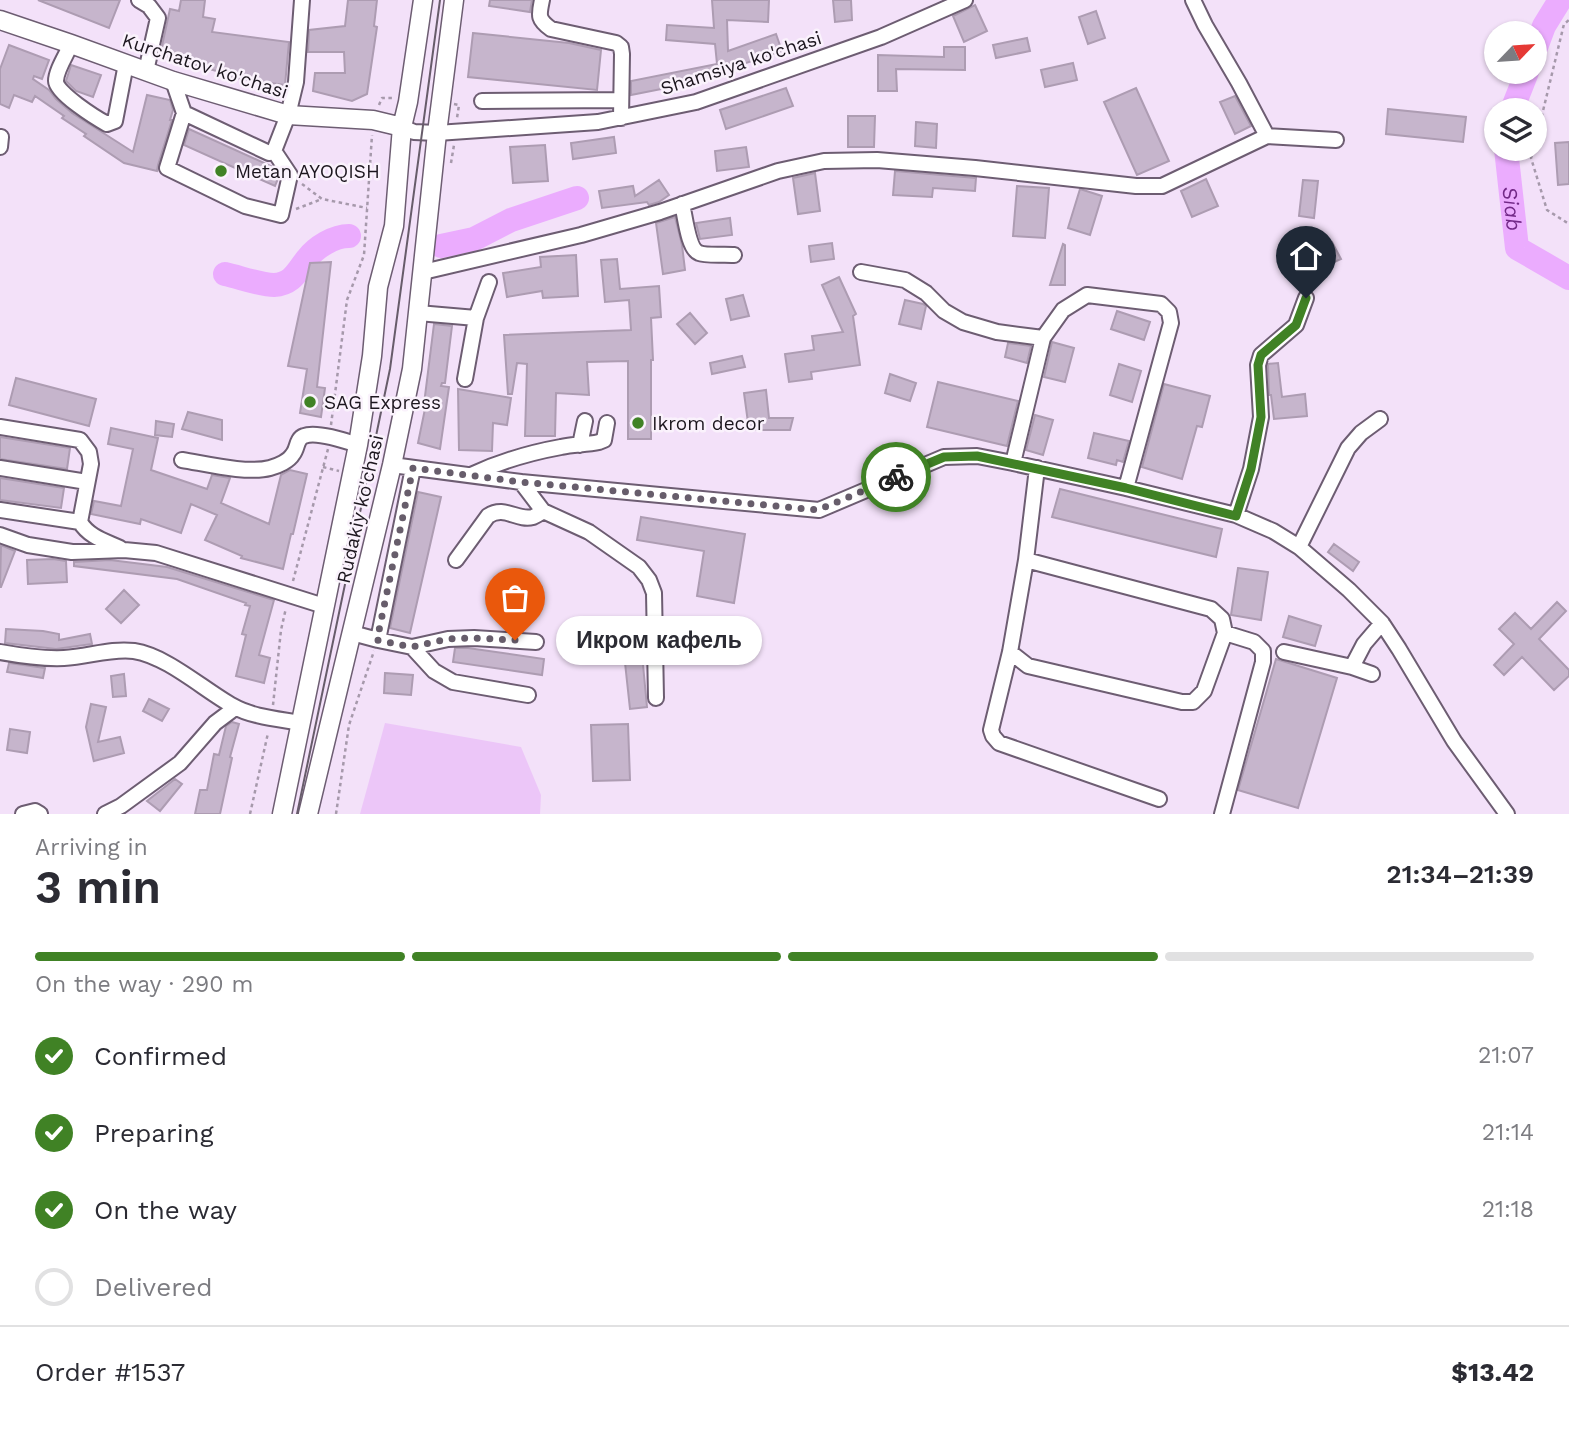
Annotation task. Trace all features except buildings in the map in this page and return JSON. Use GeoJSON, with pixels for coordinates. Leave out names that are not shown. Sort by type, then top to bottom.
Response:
{"type":"FeatureCollection","features":[{"type":"Feature","properties":{"kind":"main road","name":"Rudakiy ko'chasi"},"geometry":{"type":"LineString","coordinates":[[282,813],[358,444],[372,356],[378,287],[394,226],[402,127],[423,0]]}},
{"type":"Feature","properties":{"kind":"main road","name":"Rudakiy ko'chasi"},"geometry":{"type":"LineString","coordinates":[[308,814],[392,465],[412,369],[454,0]]}},
{"type":"Feature","properties":{"kind":"main road","name":"Kurchatov ko'chasi"},"geometry":{"type":"LineString","coordinates":[[0,20],[173,81],[288,115],[373,120],[402,127]]}},
{"type":"Feature","properties":{"kind":"street"},"geometry":{"type":"LineString","coordinates":[[139,0],[149,6],[158,19],[146,71]]}},
{"type":"Feature","properties":{"kind":"street"},"geometry":{"type":"LineString","coordinates":[[274,151],[288,115],[296,82],[302,0]]}},
{"type":"Feature","properties":{"kind":"street"},"geometry":{"type":"LineString","coordinates":[[542,0],[539,16],[551,29],[617,43],[621,47],[621,118]]}},
{"type":"Feature","properties":{"kind":"street","name":"Shamsiya ko'chasi"},"geometry":{"type":"LineString","coordinates":[[402,127],[414,132],[437,132],[598,122],[696,102],[881,37],[965,0]]}},
{"type":"Feature","properties":{"kind":"street"},"geometry":{"type":"LineString","coordinates":[[1193,0],[1267,136]]}},
{"type":"Feature","properties":{"kind":"street"},"geometry":{"type":"LineString","coordinates":[[71,44],[55,78],[57,86],[92,116],[107,124],[115,121],[126,64]]}},
{"type":"Feature","properties":{"kind":"street"},"geometry":{"type":"LineString","coordinates":[[173,81],[184,113],[167,169],[245,206],[281,215],[290,175],[274,151]]}},
{"type":"Feature","properties":{"kind":"street"},"geometry":{"type":"LineString","coordinates":[[482,101],[621,100]]}},
{"type":"Feature","properties":{"kind":"street"},"geometry":{"type":"LineString","coordinates":[[184,113],[269,153],[274,151]]}},
{"type":"Feature","properties":{"kind":"street"},"geometry":{"type":"LineString","coordinates":[[423,272],[581,235],[778,171],[824,161],[877,160],[975,168],[1136,187],[1162,186],[1267,136],[1336,140]]}},
{"type":"Feature","properties":{"kind":"street"},"geometry":{"type":"LineString","coordinates":[[682,204],[694,251],[699,254],[734,255]]}},
{"type":"Feature","properties":{"kind":"street"},"geometry":{"type":"LineString","coordinates":[[861,272],[905,280],[926,293],[944,311],[964,322],[997,332],[1043,338]]}},
{"type":"Feature","properties":{"kind":"street"},"geometry":{"type":"LineString","coordinates":[[464,379],[475,318],[489,282]]}},
{"type":"Feature","properties":{"kind":"street"},"geometry":{"type":"LineString","coordinates":[[1013,463],[1043,338],[1063,310],[1087,295],[1161,304],[1169,312],[1171,323],[1126,488]]}},
{"type":"Feature","properties":{"kind":"street"},"geometry":{"type":"LineString","coordinates":[[1236,516],[1251,469],[1261,417],[1258,365],[1261,355],[1296,325],[1306,298]]}},
{"type":"Feature","properties":{"kind":"street"},"geometry":{"type":"LineString","coordinates":[[418,313],[475,318]]}},
{"type":"Feature","properties":{"kind":"street"},"geometry":{"type":"LineString","coordinates":[[1299,547],[1348,448],[1380,418]]}},
{"type":"Feature","properties":{"kind":"street"},"geometry":{"type":"LineString","coordinates":[[580,445],[584,421]]}},
{"type":"Feature","properties":{"kind":"street"},"geometry":{"type":"LineString","coordinates":[[470,475],[502,461],[563,446],[599,443],[604,440],[607,423]]}},
{"type":"Feature","properties":{"kind":"street"},"geometry":{"type":"LineString","coordinates":[[0,427],[80,440],[89,452],[91,464],[80,522]]}},
{"type":"Feature","properties":{"kind":"street"},"geometry":{"type":"LineString","coordinates":[[182,460],[251,470],[267,469],[279,465],[293,455],[303,436],[329,437],[358,444]]}},
{"type":"Feature","properties":{"kind":"street"},"geometry":{"type":"LineString","coordinates":[[392,465],[521,482],[818,510],[944,457],[977,456],[1126,488],[1236,516],[1273,531],[1299,547],[1382,623],[1454,741],[1507,814]]}},
{"type":"Feature","properties":{"kind":"street"},"geometry":{"type":"LineString","coordinates":[[0,468],[87,482]]}},
{"type":"Feature","properties":{"kind":"street"},"geometry":{"type":"LineString","coordinates":[[377,640],[413,468]]}},
{"type":"Feature","properties":{"kind":"street"},"geometry":{"type":"LineString","coordinates":[[1037,468],[1026,560],[1010,652],[991,730],[993,736],[999,743],[1159,799]]}},
{"type":"Feature","properties":{"kind":"street"},"geometry":{"type":"LineString","coordinates":[[521,482],[543,511],[589,532],[639,567],[649,580],[654,593],[656,698]]}},
{"type":"Feature","properties":{"kind":"street"},"geometry":{"type":"LineString","coordinates":[[0,510],[80,522],[91,534],[124,551]]}},
{"type":"Feature","properties":{"kind":"street"},"geometry":{"type":"LineString","coordinates":[[456,561],[488,516],[501,511],[534,517],[543,511]]}},
{"type":"Feature","properties":{"kind":"street"},"geometry":{"type":"LineString","coordinates":[[0,535],[27,545],[72,552],[156,553],[324,606]]}},
{"type":"Feature","properties":{"kind":"street"},"geometry":{"type":"LineString","coordinates":[[1010,652],[1028,666],[1182,702],[1193,702],[1204,691],[1225,633],[1222,619],[1211,609],[1026,560]]}},
{"type":"Feature","properties":{"kind":"street"},"geometry":{"type":"LineString","coordinates":[[1352,667],[1364,644],[1382,623]]}},
{"type":"Feature","properties":{"kind":"street"},"geometry":{"type":"LineString","coordinates":[[352,633],[412,647],[448,639],[536,642]]}},
{"type":"Feature","properties":{"kind":"street"},"geometry":{"type":"LineString","coordinates":[[1222,814],[1263,662],[1263,651],[1254,642],[1225,633]]}},
{"type":"Feature","properties":{"kind":"street"},"geometry":{"type":"LineString","coordinates":[[412,647],[433,671],[453,682],[528,695]]}},
{"type":"Feature","properties":{"kind":"street"},"geometry":{"type":"LineString","coordinates":[[0,652],[33,658],[67,658],[107,651],[135,651],[159,659],[235,708],[301,723]]}},
{"type":"Feature","properties":{"kind":"street"},"geometry":{"type":"LineString","coordinates":[[1284,652],[1372,674]]}},
{"type":"Feature","properties":{"kind":"street"},"geometry":{"type":"LineString","coordinates":[[105,814],[121,806],[180,763],[215,723],[235,708]]}},
{"type":"Feature","properties":{"kind":"street"},"geometry":{"type":"LineString","coordinates":[[23,814],[35,811],[40,814]]}},
{"type":"Feature","properties":{"kind":"path"},"geometry":{"type":"LineString","coordinates":[[1546,98],[1564,24],[1569,20]]}},
{"type":"Feature","properties":{"kind":"path"},"geometry":{"type":"LineString","coordinates":[[1532,161],[1547,210],[1569,223]]}},
{"type":"Feature","properties":{"kind":"path"},"geometry":{"type":"LineString","coordinates":[[290,175],[322,199],[367,208]]}},
{"type":"Feature","properties":{"kind":"path"},"geometry":{"type":"LineString","coordinates":[[281,215],[322,199]]}},
{"type":"Feature","properties":{"kind":"path"},"geometry":{"type":"LineString","coordinates":[[336,814],[349,726],[377,640]]}},
{"type":"Feature","properties":{"kind":"path"},"geometry":{"type":"LineString","coordinates":[[250,814],[271,717]]}},
{"type":"Feature","properties":{"kind":"shaded area"},"geometry":{"type":"Polygon","coordinates":[[[385,723],[521,747],[541,795],[540,814],[360,814],[385,723]]]}},
{"type":"Feature","properties":{"kind":"waterway","name":"Siab"},"geometry":{"type":"LineString","coordinates":[[1547,21],[1560,0]]}},
{"type":"Feature","properties":{"kind":"waterway","name":"Siab"},"geometry":{"type":"LineString","coordinates":[[1517,98],[1522,84]]}},
{"type":"Feature","properties":{"kind":"waterway","name":"Siab"},"geometry":{"type":"LineString","coordinates":[[1507,161],[1517,248],[1569,278]]}},
{"type":"Feature","properties":{"kind":"waterway"},"geometry":{"type":"LineString","coordinates":[[441,246],[474,239],[511,220],[577,198]]}},
{"type":"Feature","properties":{"kind":"waterway"},"geometry":{"type":"LineString","coordinates":[[225,274],[262,284],[280,284],[294,276],[320,246],[349,236]]}},
{"type":"Feature","properties":{"kind":"tram line"},"geometry":{"type":"LineString","coordinates":[[297,814],[390,369],[440,0]]}},
{"type":"Feature","properties":{"kind":"way so far"},"geometry":{"type":"LineString","coordinates":[[515,640],[448,639],[412,647],[377,640],[413,468],[521,482],[818,510],[896,477]]}},
{"type":"Feature","properties":{"kind":"place","name":"Metan AYOQISH"},"geometry":{"type":"Point","coordinates":[221,171]}},
{"type":"Feature","properties":{"kind":"place","name":"SAG Express"},"geometry":{"type":"Point","coordinates":[310,402]}},
{"type":"Feature","properties":{"kind":"place","name":"Ikrom decor"},"geometry":{"type":"Point","coordinates":[638,423]}},
{"type":"Feature","properties":{"kind":"place","name":"Икром кафель"},"geometry":{"type":"Point","coordinates":[515,640]}},
{"type":"Feature","properties":{"kind":"route"},"geometry":{"type":"LineString","coordinates":[[896,477],[944,457],[977,456],[1126,488],[1236,516],[1251,469],[1261,417],[1258,365],[1261,355],[1296,325],[1306,298]]}}]}
